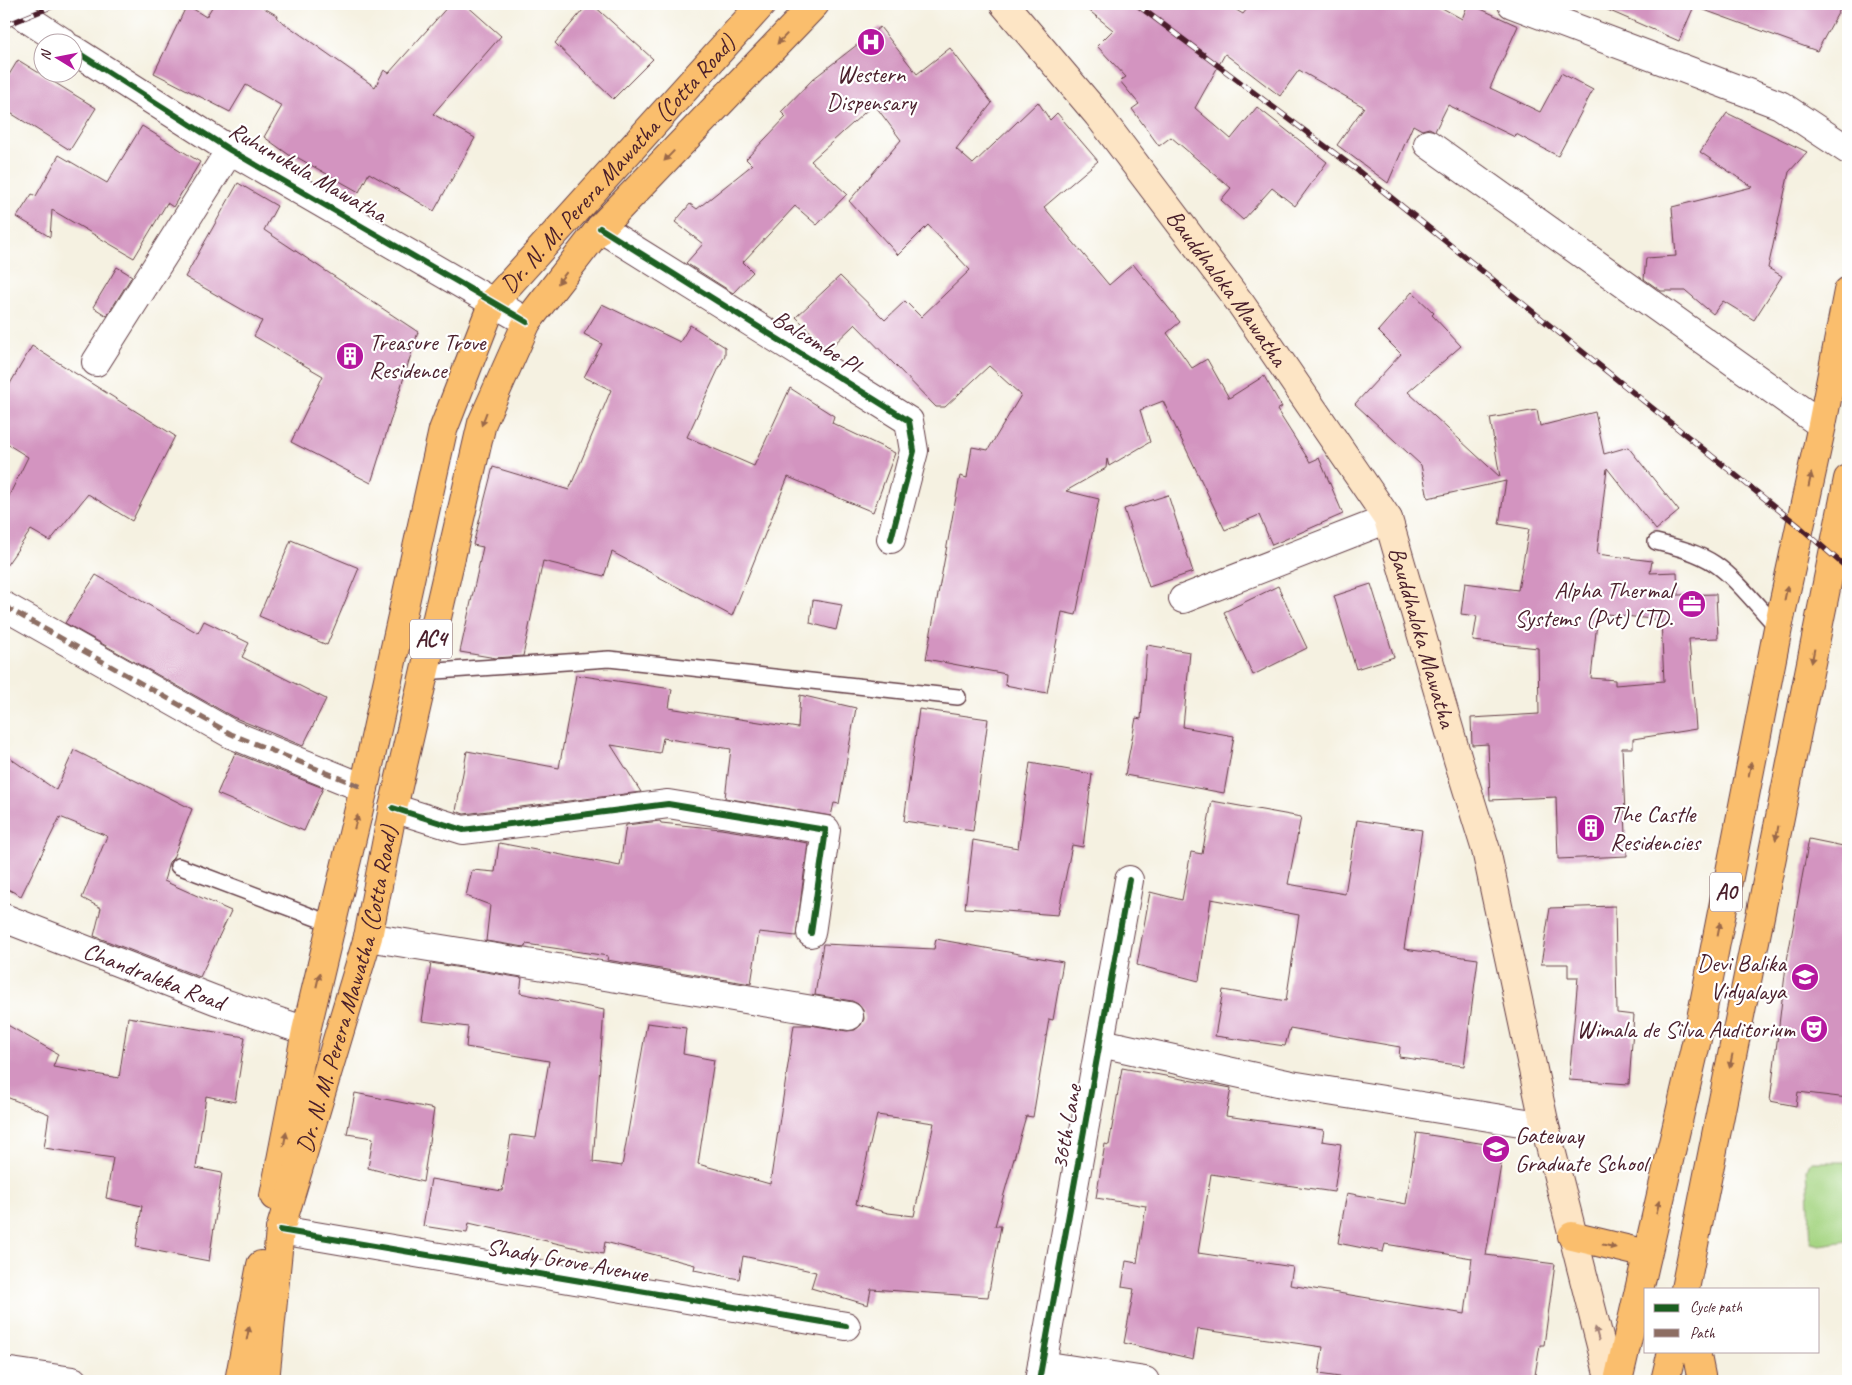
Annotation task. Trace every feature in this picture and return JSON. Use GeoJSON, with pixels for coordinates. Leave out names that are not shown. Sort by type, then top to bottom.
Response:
{"type":"FeatureCollection","features":[{"type":"Feature","properties":{"kind":"main road","name":"Dr. N. M. Perera Mawatha (Cotta Road)"},"geometry":{"type":"LineString","coordinates":[[239,1381],[306,1031],[364,788],[443,430],[493,302],[762,4]]}},
{"type":"Feature","properties":{"kind":"main road","name":"Dr. N. M. Perera Mawatha (Cotta Road)"},"geometry":{"type":"LineString","coordinates":[[265,1381],[280,1230],[368,937],[393,808],[423,672],[482,423],[527,322],[600,228],[815,4]]}},
{"type":"Feature","properties":{"kind":"main road","name":"Bauddhaloka Mawatha"},"geometry":{"type":"LineString","coordinates":[[1004,4],[1098,115],[1241,304],[1388,519],[1486,850],[1545,1126],[1610,1381]]}},
{"type":"Feature","properties":{"kind":"main road","name":"A0"},"geometry":{"type":"LineString","coordinates":[[1618,1381],[1697,1039],[1778,628],[1822,425],[1848,291]]}},
{"type":"Feature","properties":{"kind":"main road","name":"A0"},"geometry":{"type":"LineString","coordinates":[[1685,1288],[1848,479]]}},
{"type":"Feature","properties":{"kind":"main road"},"geometry":{"type":"LineString","coordinates":[[1572,1236],[1646,1254]]}},
{"type":"Feature","properties":{"kind":"main road"},"geometry":{"type":"LineString","coordinates":[[1691,1260],[1691,1288]]}},
{"type":"Feature","properties":{"kind":"main road"},"geometry":{"type":"LineString","coordinates":[[1665,1381],[1672,1352]]}},
{"type":"Feature","properties":{"kind":"main road"},"geometry":{"type":"LineString","coordinates":[[1696,1352],[1702,1381]]}},
{"type":"Feature","properties":{"kind":"street"},"geometry":{"type":"LineString","coordinates":[[5,4],[47,32]]}},
{"type":"Feature","properties":{"kind":"street"},"geometry":{"type":"LineString","coordinates":[[1512,4],[1780,105],[1848,150]]}},
{"type":"Feature","properties":{"kind":"street","name":"Ruhunukula Mawatha"},"geometry":{"type":"LineString","coordinates":[[82,55],[230,150],[527,322]]}},
{"type":"Feature","properties":{"kind":"street"},"geometry":{"type":"LineString","coordinates":[[1428,144],[1822,425]]}},
{"type":"Feature","properties":{"kind":"street"},"geometry":{"type":"LineString","coordinates":[[96,362],[230,150]]}},
{"type":"Feature","properties":{"kind":"street","name":"Balcombe Pl"},"geometry":{"type":"LineString","coordinates":[[600,228],[909,421],[914,451],[891,539]]}},
{"type":"Feature","properties":{"kind":"street"},"geometry":{"type":"LineString","coordinates":[[1183,599],[1388,519]]}},
{"type":"Feature","properties":{"kind":"street"},"geometry":{"type":"LineString","coordinates":[[4,606],[231,734],[364,788]]}},
{"type":"Feature","properties":{"kind":"street"},"geometry":{"type":"LineString","coordinates":[[393,808],[464,830],[668,804],[826,830],[811,933]]}},
{"type":"Feature","properties":{"kind":"street","name":"36th Lane"},"geometry":{"type":"LineString","coordinates":[[1040,1373],[1130,880]]}},
{"type":"Feature","properties":{"kind":"street","name":"Chandraleka Road"},"geometry":{"type":"LineString","coordinates":[[4,918],[215,1000],[306,1031]]}},
{"type":"Feature","properties":{"kind":"street"},"geometry":{"type":"LineString","coordinates":[[368,937],[849,1016]]}},
{"type":"Feature","properties":{"kind":"street"},"geometry":{"type":"LineString","coordinates":[[1101,1042],[1291,1085],[1545,1126]]}},
{"type":"Feature","properties":{"kind":"street","name":"Shady Grove Avenue"},"geometry":{"type":"LineString","coordinates":[[280,1230],[846,1326]]}},
{"type":"Feature","properties":{"kind":"street"},"geometry":{"type":"LineString","coordinates":[[4,1371],[72,1381]]}},
{"type":"Feature","properties":{"kind":"street"},"geometry":{"type":"LineString","coordinates":[[1040,1373],[1145,1381]]}},
{"type":"Feature","properties":{"kind":"lane"},"geometry":{"type":"LineString","coordinates":[[1656,542],[1688,551],[1715,564],[1742,589],[1778,628]]}},
{"type":"Feature","properties":{"kind":"lane"},"geometry":{"type":"LineString","coordinates":[[423,672],[609,659],[958,697]]}},
{"type":"Feature","properties":{"kind":"lane"},"geometry":{"type":"LineString","coordinates":[[178,866],[332,924]]}},
{"type":"Feature","properties":{"kind":"green space"},"geometry":{"type":"Polygon","coordinates":[[[1810,1162],[1848,1162],[1848,1241],[1820,1245],[1811,1243],[1807,1169],[1810,1162]]]}},
{"type":"Feature","properties":{"kind":"building"},"geometry":{"type":"Polygon","coordinates":[[[214,4],[257,4],[278,16],[277,18],[375,87],[384,70],[389,73],[450,4],[465,4],[501,36],[433,114],[475,138],[434,211],[369,173],[359,192],[293,155],[292,157],[264,137],[282,106],[246,85],[230,112],[154,73],[187,5],[206,17],[214,4]]]}},
{"type":"Feature","properties":{"kind":"building"},"geometry":{"type":"Polygon","coordinates":[[[588,4],[592,4],[653,59],[613,99],[555,43],[588,4]]]}},
{"type":"Feature","properties":{"kind":"building"},"geometry":{"type":"Polygon","coordinates":[[[1081,4],[1226,4],[1243,14],[1251,4],[1435,4],[1462,19],[1468,4],[1470,4],[1518,26],[1490,88],[1540,112],[1561,73],[1593,90],[1558,156],[1516,134],[1515,137],[1448,105],[1435,131],[1429,128],[1422,130],[1413,125],[1388,183],[1337,145],[1364,107],[1299,70],[1280,96],[1225,54],[1195,108],[1231,139],[1257,107],[1327,162],[1295,206],[1272,188],[1243,220],[1221,200],[1231,188],[1171,137],[1159,146],[1132,109],[1139,104],[1120,81],[1126,77],[1097,46],[1113,30],[1081,4]]]}},
{"type":"Feature","properties":{"kind":"building"},"geometry":{"type":"Polygon","coordinates":[[[1594,4],[1695,4],[1679,41],[1594,4]]]}},
{"type":"Feature","properties":{"kind":"building"},"geometry":{"type":"Polygon","coordinates":[[[1697,4],[1843,4],[1817,51],[1696,7],[1697,4]]]}},
{"type":"Feature","properties":{"kind":"building"},"geometry":{"type":"Polygon","coordinates":[[[880,27],[917,74],[950,48],[992,103],[956,149],[973,164],[1038,102],[1050,120],[1057,113],[1098,161],[1044,207],[1109,285],[1133,264],[1180,322],[1167,333],[1192,368],[1207,359],[1229,398],[1264,376],[1282,407],[1277,410],[1310,462],[1319,458],[1343,514],[1272,545],[1259,515],[1225,530],[1163,401],[1140,410],[1150,442],[1109,466],[1107,459],[1106,468],[1066,491],[1099,499],[1076,615],[1062,612],[1047,693],[1005,685],[1006,674],[926,659],[960,476],[967,478],[972,447],[988,450],[1021,395],[989,366],[945,407],[936,407],[855,324],[828,350],[796,317],[840,276],[885,320],[905,301],[921,317],[970,270],[928,225],[898,255],[849,201],[901,140],[874,104],[811,161],[847,194],[817,225],[795,206],[743,262],[753,272],[733,293],[686,263],[703,244],[675,222],[690,204],[697,209],[752,165],[746,159],[786,117],[781,112],[813,79],[880,27]]]}},
{"type":"Feature","properties":{"kind":"building"},"geometry":{"type":"Polygon","coordinates":[[[18,60],[32,69],[32,82],[54,82],[96,108],[70,150],[4,109],[4,83],[18,60]]]}},
{"type":"Feature","properties":{"kind":"building"},"geometry":{"type":"Polygon","coordinates":[[[1727,113],[1807,152],[1789,172],[1768,268],[1782,276],[1754,320],[1723,301],[1713,314],[1686,291],[1661,291],[1644,279],[1646,258],[1676,256],[1672,207],[1752,187],[1700,152],[1727,113]]]}},
{"type":"Feature","properties":{"kind":"building"},"geometry":{"type":"Polygon","coordinates":[[[142,126],[200,162],[173,207],[167,203],[134,258],[52,210],[50,237],[17,217],[32,194],[36,196],[59,155],[107,183],[142,126]]]}},
{"type":"Feature","properties":{"kind":"building","name":"Treasure Trove Residence"},"geometry":{"type":"Polygon","coordinates":[[[238,183],[277,206],[264,230],[418,332],[371,483],[291,442],[323,376],[254,336],[262,321],[185,277],[238,183]]]}},
{"type":"Feature","properties":{"kind":"building"},"geometry":{"type":"Polygon","coordinates":[[[117,267],[132,276],[107,316],[93,307],[117,267]]]}},
{"type":"Feature","properties":{"kind":"building"},"geometry":{"type":"Polygon","coordinates":[[[1412,292],[1434,313],[1432,315],[1461,346],[1408,392],[1500,477],[1490,418],[1537,410],[1540,426],[1595,412],[1604,454],[1628,447],[1679,511],[1656,530],[1607,468],[1597,554],[1652,561],[1650,573],[1677,572],[1678,595],[1716,594],[1718,638],[1689,639],[1696,729],[1633,739],[1633,748],[1622,748],[1627,856],[1558,859],[1556,797],[1490,800],[1488,744],[1472,745],[1471,718],[1539,714],[1538,648],[1473,641],[1477,616],[1461,614],[1465,583],[1518,590],[1529,529],[1499,524],[1506,481],[1428,498],[1421,465],[1355,404],[1401,354],[1378,331],[1412,292]],[[1598,613],[1591,678],[1615,680],[1615,685],[1664,681],[1661,620],[1598,613]]]}},
{"type":"Feature","properties":{"kind":"building"},"geometry":{"type":"Polygon","coordinates":[[[602,304],[680,342],[690,325],[725,347],[725,355],[687,437],[754,466],[790,388],[834,416],[832,423],[895,453],[873,512],[788,477],[732,616],[612,552],[604,576],[543,561],[523,656],[496,658],[460,652],[483,547],[473,545],[493,467],[569,490],[611,390],[584,377],[602,344],[584,334],[602,304]]]}},
{"type":"Feature","properties":{"kind":"building"},"geometry":{"type":"Polygon","coordinates":[[[32,346],[175,436],[132,521],[88,494],[50,541],[31,530],[4,569],[4,506],[28,457],[4,442],[4,394],[32,346]]]}},
{"type":"Feature","properties":{"kind":"building"},"geometry":{"type":"Polygon","coordinates":[[[1168,495],[1193,572],[1149,587],[1124,509],[1168,495]]]}},
{"type":"Feature","properties":{"kind":"building"},"geometry":{"type":"Polygon","coordinates":[[[291,540],[359,568],[327,645],[259,616],[291,540]]]}},
{"type":"Feature","properties":{"kind":"building"},"geometry":{"type":"Polygon","coordinates":[[[96,575],[198,633],[204,621],[249,643],[242,657],[326,699],[303,746],[233,717],[65,623],[96,575]]]}},
{"type":"Feature","properties":{"kind":"building"},"geometry":{"type":"Polygon","coordinates":[[[1371,584],[1394,657],[1356,669],[1334,596],[1371,584]]]}},
{"type":"Feature","properties":{"kind":"building"},"geometry":{"type":"Polygon","coordinates":[[[1278,586],[1307,648],[1253,675],[1224,612],[1278,586]]]}},
{"type":"Feature","properties":{"kind":"building"},"geometry":{"type":"Polygon","coordinates":[[[813,600],[842,605],[836,630],[810,623],[813,600]]]}},
{"type":"Feature","properties":{"kind":"building"},"geometry":{"type":"Polygon","coordinates":[[[1147,645],[1190,652],[1183,727],[1234,736],[1224,793],[1125,775],[1136,718],[1141,719],[1147,645]]]}},
{"type":"Feature","properties":{"kind":"building"},"geometry":{"type":"Polygon","coordinates":[[[576,675],[672,689],[669,708],[798,728],[800,695],[856,708],[839,804],[834,803],[831,816],[725,798],[731,749],[663,738],[660,753],[611,745],[641,792],[464,814],[456,811],[467,751],[559,768],[576,675]]]}},
{"type":"Feature","properties":{"kind":"building"},"geometry":{"type":"Polygon","coordinates":[[[919,709],[988,719],[973,831],[904,821],[919,709]]]}},
{"type":"Feature","properties":{"kind":"building"},"geometry":{"type":"Polygon","coordinates":[[[74,750],[192,809],[173,858],[169,862],[164,881],[231,911],[200,977],[94,936],[101,908],[82,898],[107,836],[60,817],[21,896],[4,887],[4,754],[56,790],[74,750]]]}},
{"type":"Feature","properties":{"kind":"building"},"geometry":{"type":"Polygon","coordinates":[[[235,753],[323,788],[304,831],[217,794],[235,753]]]}},
{"type":"Feature","properties":{"kind":"building"},"geometry":{"type":"Polygon","coordinates":[[[1030,763],[1092,774],[1083,847],[1072,845],[1058,915],[965,908],[973,840],[1018,848],[1030,763]]]}},
{"type":"Feature","properties":{"kind":"building"},"geometry":{"type":"Polygon","coordinates":[[[1212,801],[1301,817],[1288,884],[1345,894],[1357,820],[1422,830],[1404,949],[1478,959],[1464,1066],[1399,1057],[1400,1047],[1290,1028],[1285,1046],[1215,1036],[1223,990],[1286,1001],[1299,915],[1211,899],[1199,981],[1137,965],[1150,892],[1182,900],[1191,852],[1202,854],[1212,801]]]}},
{"type":"Feature","properties":{"kind":"building"},"geometry":{"type":"Polygon","coordinates":[[[660,821],[661,823],[721,829],[808,843],[796,936],[759,932],[751,984],[607,960],[608,956],[526,944],[525,947],[486,941],[490,905],[466,896],[472,870],[495,872],[499,843],[620,866],[626,825],[660,821]]]}},
{"type":"Feature","properties":{"kind":"building","name":"Wimala de Silva Auditorium"},"geometry":{"type":"Polygon","coordinates":[[[1809,839],[1848,847],[1848,1098],[1798,1092],[1796,1106],[1770,1101],[1786,966],[1809,839]]]}},
{"type":"Feature","properties":{"kind":"building"},"geometry":{"type":"Polygon","coordinates":[[[1615,906],[1617,1013],[1634,1015],[1629,1084],[1569,1080],[1578,977],[1568,977],[1568,964],[1541,964],[1550,908],[1615,906]]]}},
{"type":"Feature","properties":{"kind":"building"},"geometry":{"type":"Polygon","coordinates":[[[936,939],[1063,962],[1053,1020],[1049,1019],[1033,1117],[1026,1116],[995,1226],[1001,1226],[988,1297],[871,1289],[868,1305],[811,1288],[816,1272],[743,1256],[739,1279],[694,1270],[695,1265],[605,1242],[603,1254],[469,1223],[467,1233],[423,1226],[431,1179],[502,1191],[511,1135],[536,1138],[549,1061],[466,1047],[468,1027],[422,1021],[431,963],[522,978],[520,993],[604,1010],[593,1162],[622,1166],[647,1023],[686,1028],[683,1054],[714,1060],[698,1164],[770,1184],[794,1025],[810,1025],[847,1031],[855,1030],[864,1019],[863,1010],[852,1001],[815,995],[823,944],[934,949],[936,939]],[[877,1115],[856,1204],[888,1213],[914,1216],[934,1123],[877,1115]]]}},
{"type":"Feature","properties":{"kind":"building"},"geometry":{"type":"Polygon","coordinates":[[[128,1017],[245,1037],[235,1102],[206,1096],[196,1168],[222,1173],[209,1261],[136,1247],[142,1206],[106,1198],[113,1158],[44,1148],[49,1114],[4,1096],[4,1023],[58,1054],[53,1067],[119,1078],[128,1017]]]}},
{"type":"Feature","properties":{"kind":"building"},"geometry":{"type":"Polygon","coordinates":[[[1122,1068],[1231,1088],[1226,1116],[1324,1130],[1322,1141],[1341,1144],[1334,1192],[1211,1174],[1198,1253],[1293,1267],[1290,1285],[1465,1314],[1472,1258],[1385,1244],[1383,1252],[1338,1243],[1347,1193],[1406,1204],[1417,1133],[1504,1147],[1486,1255],[1555,1264],[1544,1345],[1540,1345],[1534,1381],[1366,1381],[1319,1374],[1323,1347],[1198,1329],[1193,1359],[1124,1343],[1134,1289],[1122,1287],[1126,1261],[1137,1263],[1146,1206],[1096,1198],[1105,1144],[1109,1145],[1122,1068]]]}},
{"type":"Feature","properties":{"kind":"building"},"geometry":{"type":"Polygon","coordinates":[[[355,1093],[434,1109],[423,1182],[368,1168],[373,1138],[347,1134],[355,1093]]]}},
{"type":"Feature","properties":{"kind":"railway"},"geometry":{"type":"LineString","coordinates":[[4,26],[58,4]]}},
{"type":"Feature","properties":{"kind":"railway"},"geometry":{"type":"LineString","coordinates":[[1136,4],[1357,170],[1800,527],[1848,569]]}},
{"type":"Feature","properties":{"kind":"marked path"},"geometry":{"type":"LineString","coordinates":[[4,606],[231,734],[364,788]]}},
{"type":"Feature","properties":{"kind":"cycle path"},"geometry":{"type":"LineString","coordinates":[[82,55],[230,150],[527,322]]}},
{"type":"Feature","properties":{"kind":"cycle path"},"geometry":{"type":"LineString","coordinates":[[600,228],[909,421],[914,451],[891,539]]}},
{"type":"Feature","properties":{"kind":"cycle path"},"geometry":{"type":"LineString","coordinates":[[393,808],[463,830],[668,804],[826,830],[811,933]]}},
{"type":"Feature","properties":{"kind":"cycle path"},"geometry":{"type":"LineString","coordinates":[[1039,1381],[1129,880]]}},
{"type":"Feature","properties":{"kind":"cycle path"},"geometry":{"type":"LineString","coordinates":[[280,1230],[846,1326]]}},
{"type":"Feature","properties":{"kind":"place","name":"Western Dispensary"},"geometry":{"type":"Point","coordinates":[871,42]}},
{"type":"Feature","properties":{"kind":"place","name":"Treasure Trove Residence"},"geometry":{"type":"Point","coordinates":[350,356]}},
{"type":"Feature","properties":{"kind":"place","name":"Alpha Thermal Systems (Pvt) LTD."},"geometry":{"type":"Point","coordinates":[1692,604]}},
{"type":"Feature","properties":{"kind":"place","name":"The Castle Residencies"},"geometry":{"type":"Point","coordinates":[1591,828]}},
{"type":"Feature","properties":{"kind":"place","name":"Devi Balika Vidyalaya"},"geometry":{"type":"Point","coordinates":[1805,977]}},
{"type":"Feature","properties":{"kind":"place","name":"Wimala de Silva Auditorium"},"geometry":{"type":"Point","coordinates":[1814,1029]}},
{"type":"Feature","properties":{"kind":"place","name":"Gateway Graduate School"},"geometry":{"type":"Point","coordinates":[1496,1149]}}]}
